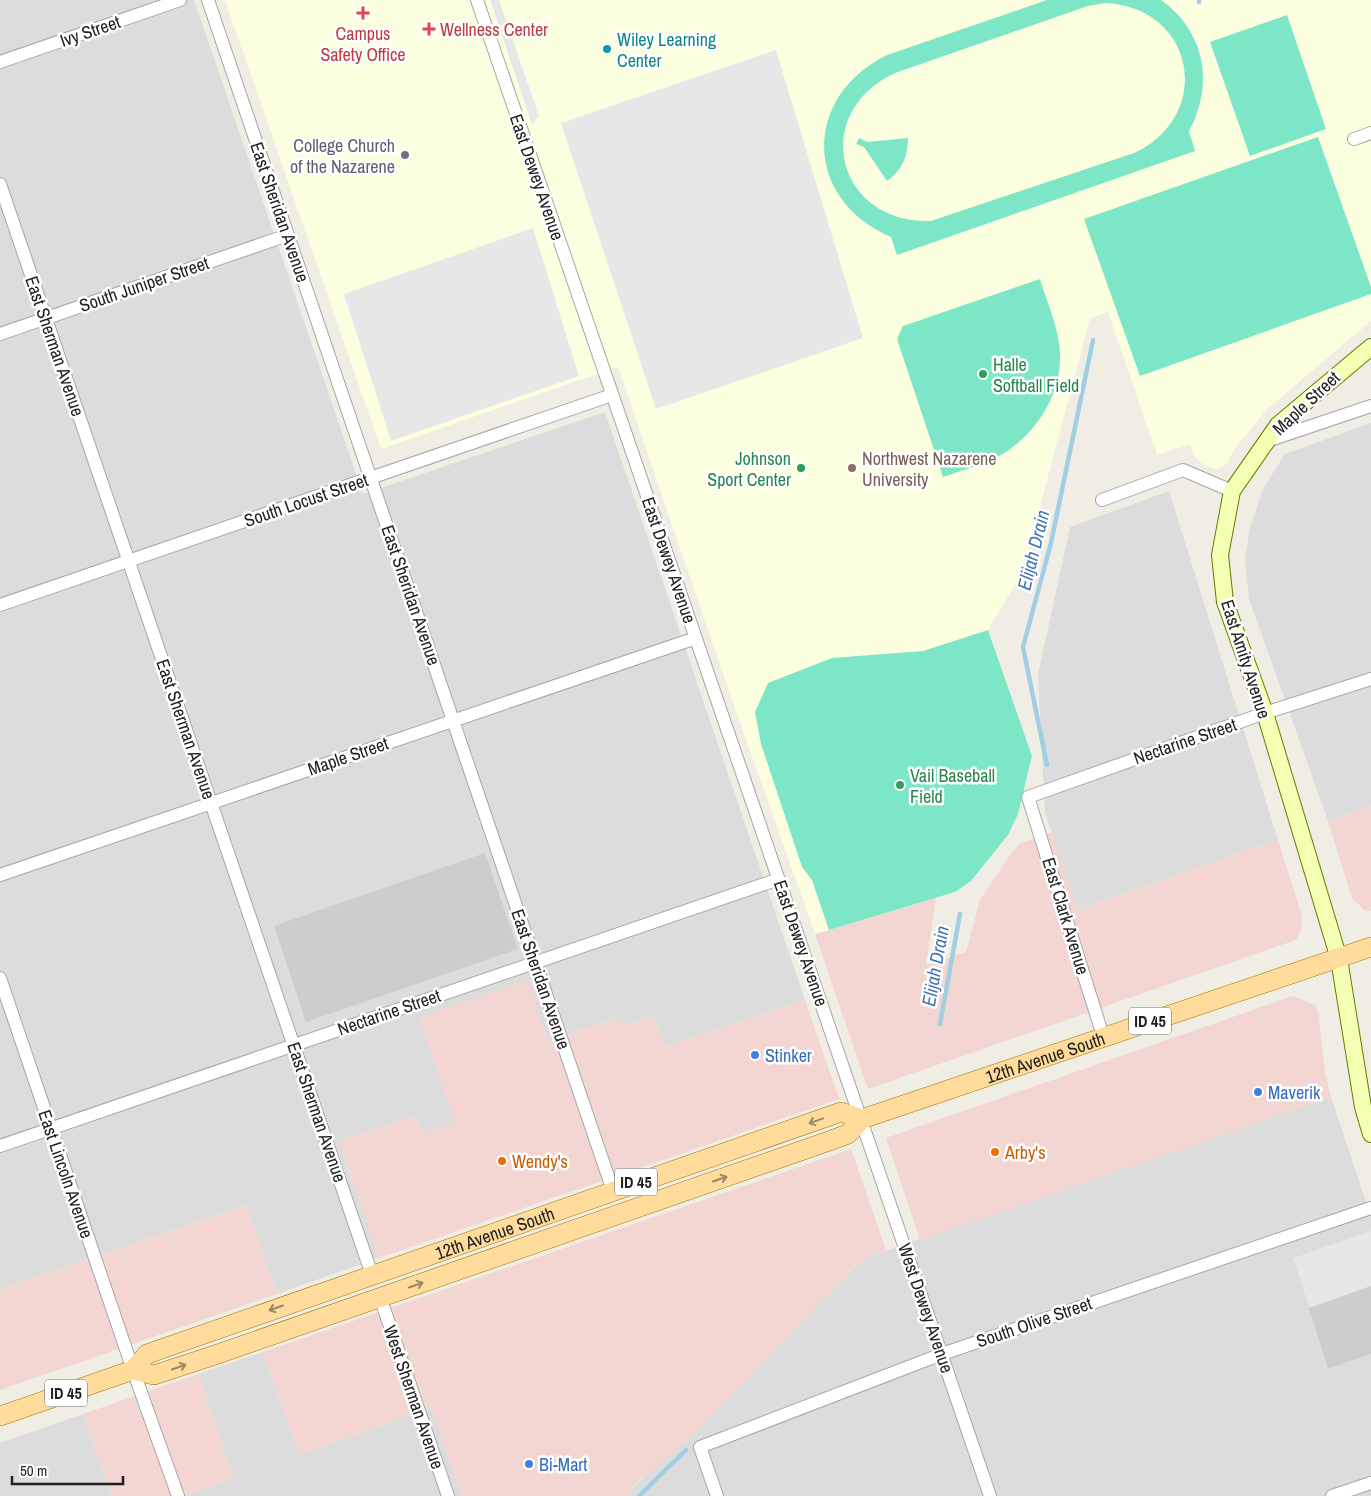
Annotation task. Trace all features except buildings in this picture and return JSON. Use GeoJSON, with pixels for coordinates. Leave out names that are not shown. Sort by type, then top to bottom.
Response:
{"type":"FeatureCollection","features":[{"type":"Feature","properties":{"kind":"main road","name":"Maple Street"},"geometry":{"type":"LineString","coordinates":[[1232,491],[1278,425],[1371,347]]}},
{"type":"Feature","properties":{"kind":"main road","name":"East Amity Avenue"},"geometry":{"type":"LineString","coordinates":[[1232,491],[1220,555],[1225,602],[1265,713],[1339,959],[1363,1107],[1371,1134]]}},
{"type":"Feature","properties":{"kind":"main road","name":"12th Avenue South"},"geometry":{"type":"LineString","coordinates":[[133,1370],[154,1375],[276,1334],[848,1134],[862,1119],[1371,947]]}},
{"type":"Feature","properties":{"kind":"main road","name":"12th Avenue South"},"geometry":{"type":"LineString","coordinates":[[0,1416],[133,1370],[147,1354],[841,1112],[862,1119]]}},
{"type":"Feature","properties":{"kind":"main road"},"geometry":{"type":"LineString","coordinates":[[624,1212],[627,1204],[638,1195],[698,1173],[705,1166],[706,1159]]}},
{"type":"Feature","properties":{"kind":"main road"},"geometry":{"type":"LineString","coordinates":[[459,1270],[487,1248],[594,1211],[602,1204],[608,1193]]}},
{"type":"Feature","properties":{"kind":"main road"},"geometry":{"type":"LineString","coordinates":[[276,1334],[297,1314],[362,1290],[369,1284],[372,1275]]}},
{"type":"Feature","properties":{"kind":"street","name":"Ivy Street"},"geometry":{"type":"LineString","coordinates":[[0,62],[180,0]]}},
{"type":"Feature","properties":{"kind":"street","name":"East Sheridan Avenue"},"geometry":{"type":"LineString","coordinates":[[208,0],[535,962],[608,1193]]}},
{"type":"Feature","properties":{"kind":"street","name":"East Dewey Avenue"},"geometry":{"type":"LineString","coordinates":[[477,0],[862,1119]]}},
{"type":"Feature","properties":{"kind":"street"},"geometry":{"type":"LineString","coordinates":[[1354,139],[1371,133]]}},
{"type":"Feature","properties":{"kind":"street","name":"East Sherman Avenue"},"geometry":{"type":"LineString","coordinates":[[0,184],[372,1275]]}},
{"type":"Feature","properties":{"kind":"street","name":"South Juniper Street"},"geometry":{"type":"LineString","coordinates":[[0,334],[288,235]]}},
{"type":"Feature","properties":{"kind":"street","name":"South Locust Street"},"geometry":{"type":"LineString","coordinates":[[0,605],[612,394]]}},
{"type":"Feature","properties":{"kind":"street"},"geometry":{"type":"LineString","coordinates":[[1267,441],[1371,406]]}},
{"type":"Feature","properties":{"kind":"street"},"geometry":{"type":"LineString","coordinates":[[1102,500],[1183,470],[1232,491]]}},
{"type":"Feature","properties":{"kind":"street","name":"Maple Street"},"geometry":{"type":"LineString","coordinates":[[0,875],[696,638]]}},
{"type":"Feature","properties":{"kind":"street","name":"Nectarine Street"},"geometry":{"type":"LineString","coordinates":[[1028,797],[1265,713],[1371,679]]}},
{"type":"Feature","properties":{"kind":"street","name":"East Clark Avenue"},"geometry":{"type":"LineString","coordinates":[[1028,797],[1103,1036]]}},
{"type":"Feature","properties":{"kind":"street","name":"Nectarine Street"},"geometry":{"type":"LineString","coordinates":[[0,1146],[779,879]]}},
{"type":"Feature","properties":{"kind":"street","name":"East Lincoln Avenue"},"geometry":{"type":"LineString","coordinates":[[0,978],[133,1370],[178,1496]]}},
{"type":"Feature","properties":{"kind":"street","name":"West Dewey Avenue"},"geometry":{"type":"LineString","coordinates":[[862,1119],[990,1496]]}},
{"type":"Feature","properties":{"kind":"street","name":"South Olive Street"},"geometry":{"type":"LineString","coordinates":[[717,1496],[700,1446],[942,1354],[1371,1208]]}},
{"type":"Feature","properties":{"kind":"street","name":"West Sherman Avenue"},"geometry":{"type":"LineString","coordinates":[[380,1297],[448,1496]]}},
{"type":"Feature","properties":{"kind":"street"},"geometry":{"type":"LineString","coordinates":[[1332,1496],[1371,1483]]}},
{"type":"Feature","properties":{"kind":"shaded area"},"geometry":{"type":"Polygon","coordinates":[[[0,0],[194,0],[363,494],[605,412],[805,1000],[664,1047],[653,1015],[621,1027],[617,1018],[548,1042],[419,1017],[456,1122],[422,1133],[416,1116],[339,1141],[379,1258],[277,1294],[246,1206],[0,1289],[0,0]]]}},
{"type":"Feature","properties":{"kind":"shaded area","name":"Northwest Nazarene University"},"geometry":{"type":"Polygon","coordinates":[[[225,0],[1371,0],[1371,321],[1267,409],[1233,451],[1227,464],[1217,469],[1206,466],[1195,457],[1190,444],[1157,455],[1108,312],[1090,318],[1023,571],[988,630],[1032,756],[1018,814],[1008,835],[986,863],[971,881],[955,892],[815,934],[730,694],[618,367],[381,449],[225,0]]]}},
{"type":"Feature","properties":{"kind":"shaded area"},"geometry":{"type":"Polygon","coordinates":[[[490,0],[499,0],[539,116],[532,124],[490,0]]]}},
{"type":"Feature","properties":{"kind":"shaded area"},"geometry":{"type":"Polygon","coordinates":[[[776,50],[863,338],[656,409],[561,123],[776,50]]]}},
{"type":"Feature","properties":{"kind":"shaded area"},"geometry":{"type":"Polygon","coordinates":[[[533,228],[579,376],[391,441],[344,294],[533,228]]]}},
{"type":"Feature","properties":{"kind":"shaded area"},"geometry":{"type":"Polygon","coordinates":[[[1371,423],[1371,806],[1328,821],[1249,599],[1245,561],[1250,528],[1263,489],[1285,454],[1371,423]]]}},
{"type":"Feature","properties":{"kind":"shaded area"},"geometry":{"type":"Polygon","coordinates":[[[1169,491],[1278,840],[1077,910],[1045,812],[1038,675],[1070,527],[1169,491]]]}},
{"type":"Feature","properties":{"kind":"shaded area"},"geometry":{"type":"Polygon","coordinates":[[[1371,806],[1371,911],[1364,910],[1352,898],[1328,821],[1371,806]]]}},
{"type":"Feature","properties":{"kind":"shaded area"},"geometry":{"type":"Polygon","coordinates":[[[1052,832],[1078,910],[1278,840],[1302,916],[1301,930],[1297,938],[1290,942],[868,1089],[815,934],[936,898],[926,965],[966,952],[980,900],[1008,858],[1019,844],[1052,832]]]}},
{"type":"Feature","properties":{"kind":"shaded area"},"geometry":{"type":"Polygon","coordinates":[[[485,853],[518,949],[306,1022],[274,926],[485,853]]]}},
{"type":"Feature","properties":{"kind":"shaded area"},"geometry":{"type":"Polygon","coordinates":[[[528,980],[548,1042],[618,1018],[621,1027],[653,1015],[664,1047],[805,1000],[839,1099],[379,1258],[339,1141],[416,1116],[422,1133],[455,1122],[419,1017],[528,980]]]}},
{"type":"Feature","properties":{"kind":"shaded area"},"geometry":{"type":"Polygon","coordinates":[[[1293,996],[1315,1005],[1318,1011],[1325,1073],[1331,1097],[920,1240],[886,1138],[1293,996]]]}},
{"type":"Feature","properties":{"kind":"shaded area"},"geometry":{"type":"Polygon","coordinates":[[[1331,1097],[1371,1217],[1371,1231],[1294,1258],[1328,1369],[1371,1354],[1371,1496],[625,1496],[864,1258],[1331,1097]]]}},
{"type":"Feature","properties":{"kind":"shaded area"},"geometry":{"type":"Polygon","coordinates":[[[851,1149],[886,1250],[864,1258],[857,1264],[693,1435],[641,1479],[625,1496],[462,1496],[431,1408],[299,1454],[263,1352],[851,1149]]]}},
{"type":"Feature","properties":{"kind":"shaded area"},"geometry":{"type":"Polygon","coordinates":[[[247,1206],[277,1294],[0,1390],[0,1289],[247,1206]]]}},
{"type":"Feature","properties":{"kind":"shaded area"},"geometry":{"type":"Polygon","coordinates":[[[1371,1231],[1371,1354],[1328,1369],[1293,1258],[1371,1231]]]}},
{"type":"Feature","properties":{"kind":"shaded area"},"geometry":{"type":"Polygon","coordinates":[[[1371,1231],[1371,1286],[1309,1308],[1293,1258],[1371,1231]]]}},
{"type":"Feature","properties":{"kind":"shaded area"},"geometry":{"type":"Polygon","coordinates":[[[263,1352],[299,1454],[431,1408],[462,1496],[183,1496],[233,1478],[198,1374],[263,1352]]]}},
{"type":"Feature","properties":{"kind":"shaded area"},"geometry":{"type":"Polygon","coordinates":[[[198,1374],[233,1478],[183,1496],[112,1496],[83,1414],[198,1374]]]}},
{"type":"Feature","properties":{"kind":"shaded area"},"geometry":{"type":"Polygon","coordinates":[[[83,1414],[112,1496],[0,1496],[0,1443],[83,1414]]]}},
{"type":"Feature","properties":{"kind":"green space"},"geometry":{"type":"Polygon","coordinates":[[[1047,0],[1161,0],[1176,13],[1188,28],[1196,43],[1201,60],[1202,96],[1189,131],[1195,151],[897,255],[891,237],[862,220],[841,198],[829,174],[824,147],[828,121],[839,96],[859,73],[887,55],[1047,0]],[[1105,3],[1088,6],[895,73],[868,91],[851,113],[844,138],[845,163],[855,186],[873,205],[899,217],[931,221],[1134,153],[1160,136],[1176,114],[1184,90],[1184,65],[1175,42],[1159,23],[1135,9],[1105,3]]]}},
{"type":"Feature","properties":{"kind":"green space"},"geometry":{"type":"Polygon","coordinates":[[[1287,15],[1326,129],[1250,156],[1210,42],[1287,15]]]}},
{"type":"Feature","properties":{"kind":"green space"},"geometry":{"type":"Polygon","coordinates":[[[1318,137],[1371,287],[1371,294],[1140,376],[1084,219],[1318,137]]]}},
{"type":"Feature","properties":{"kind":"green space"},"geometry":{"type":"Polygon","coordinates":[[[859,138],[867,142],[908,138],[907,151],[897,173],[887,181],[864,147],[856,144],[859,138]]]}},
{"type":"Feature","properties":{"kind":"green space","name":"Halle Softball Field"},"geometry":{"type":"Polygon","coordinates":[[[1040,279],[1055,324],[1060,356],[1055,390],[1048,406],[1028,434],[1001,455],[980,465],[943,477],[897,339],[903,326],[1040,279]]]}},
{"type":"Feature","properties":{"kind":"green space","name":"Vail Baseball Field"},"geometry":{"type":"Polygon","coordinates":[[[988,630],[1032,756],[1018,814],[1008,835],[971,881],[955,892],[829,930],[812,880],[802,867],[761,744],[755,712],[768,683],[832,658],[923,651],[988,630]]]}},
{"type":"Feature","properties":{"kind":"waterway","name":"Elijah Drain"},"geometry":{"type":"LineString","coordinates":[[1047,765],[1023,647],[1051,543],[1093,340]]}},
{"type":"Feature","properties":{"kind":"waterway","name":"Elijah Drain"},"geometry":{"type":"LineString","coordinates":[[940,1024],[960,914]]}},
{"type":"Feature","properties":{"kind":"waterway","name":"Elijah Drain"},"geometry":{"type":"LineString","coordinates":[[639,1496],[686,1450]]}},
{"type":"Feature","properties":{"kind":"place","name":"Campus Safety Office"},"geometry":{"type":"Point","coordinates":[363,13]}},
{"type":"Feature","properties":{"kind":"place","name":"Wellness Center"},"geometry":{"type":"Point","coordinates":[429,29]}},
{"type":"Feature","properties":{"kind":"place","name":"Wiley Learning Center"},"geometry":{"type":"Point","coordinates":[607,49]}},
{"type":"Feature","properties":{"kind":"place","name":"College Church of the Nazarene"},"geometry":{"type":"Point","coordinates":[405,155]}},
{"type":"Feature","properties":{"kind":"place","name":"Halle Softball Field"},"geometry":{"type":"Point","coordinates":[983,374]}},
{"type":"Feature","properties":{"kind":"place","name":"Johnson Sport Center"},"geometry":{"type":"Point","coordinates":[801,468]}},
{"type":"Feature","properties":{"kind":"place","name":"Northwest Nazarene University"},"geometry":{"type":"Point","coordinates":[852,468]}},
{"type":"Feature","properties":{"kind":"place","name":"Vail Baseball Field"},"geometry":{"type":"Point","coordinates":[900,785]}},
{"type":"Feature","properties":{"kind":"place","name":"Stinker"},"geometry":{"type":"Point","coordinates":[755,1055]}},
{"type":"Feature","properties":{"kind":"place","name":"Maverik"},"geometry":{"type":"Point","coordinates":[1258,1092]}},
{"type":"Feature","properties":{"kind":"place","name":"Arby's"},"geometry":{"type":"Point","coordinates":[995,1152]}},
{"type":"Feature","properties":{"kind":"place","name":"Wendy's"},"geometry":{"type":"Point","coordinates":[502,1161]}},
{"type":"Feature","properties":{"kind":"place","name":"Bi-Mart"},"geometry":{"type":"Point","coordinates":[529,1464]}}]}
